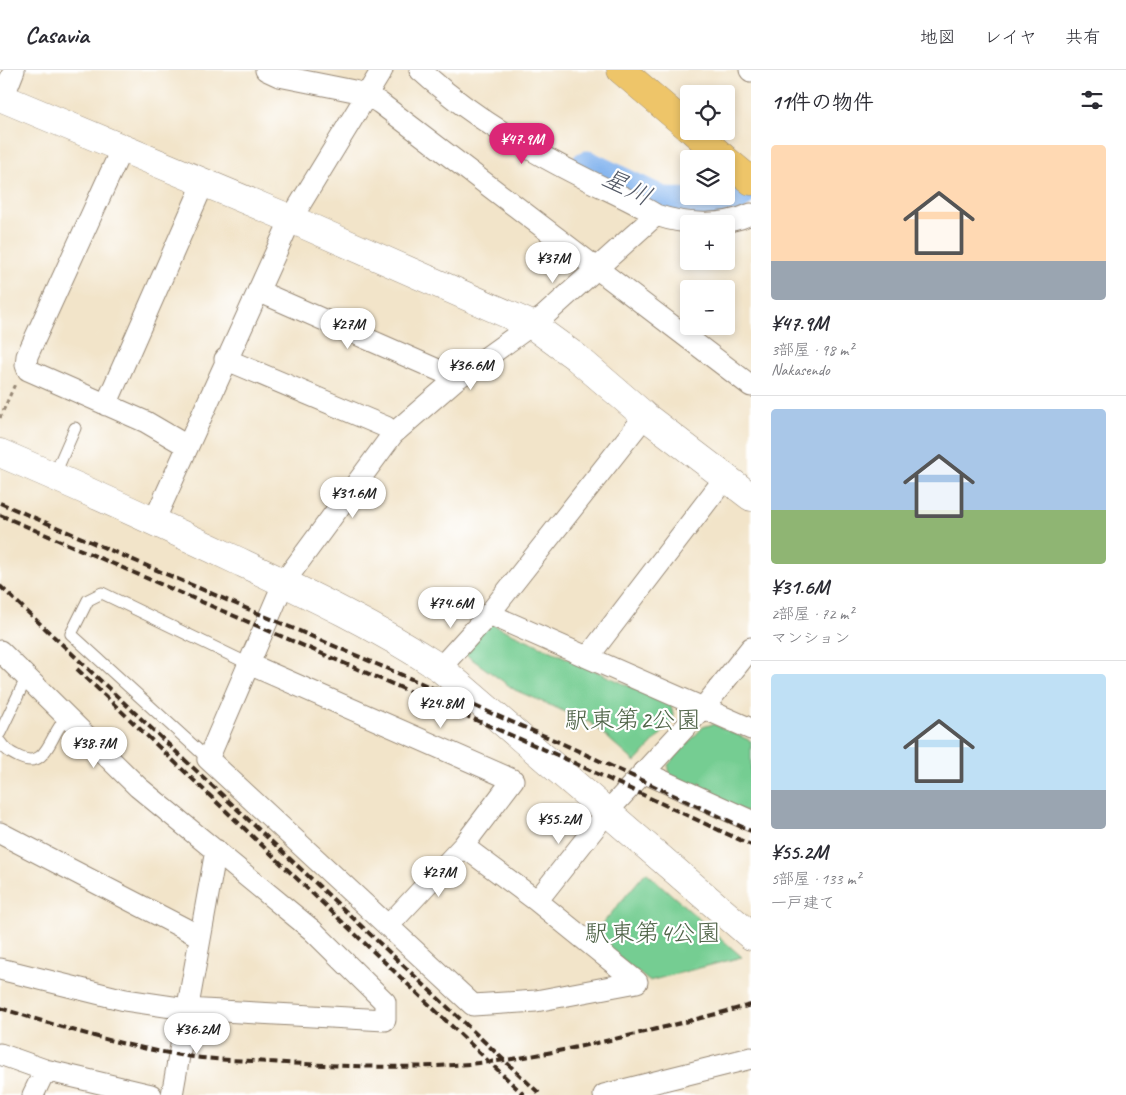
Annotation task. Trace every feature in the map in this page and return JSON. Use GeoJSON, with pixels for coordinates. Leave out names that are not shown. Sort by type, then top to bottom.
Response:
{"type":"FeatureCollection","features":[{"type":"Feature","properties":{"kind":"highway"},"geometry":{"type":"LineString","coordinates":[[621,70],[680,120]]}},
{"type":"Feature","properties":{"kind":"highway"},"geometry":{"type":"LineString","coordinates":[[704,140],[715,150]]}},
{"type":"Feature","properties":{"kind":"highway"},"geometry":{"type":"LineString","coordinates":[[735,167],[751,181]]}},
{"type":"Feature","properties":{"kind":"street"},"geometry":{"type":"LineString","coordinates":[[14,70],[1,97],[291,219],[532,325],[576,357],[645,416],[751,497]]}},
{"type":"Feature","properties":{"kind":"street"},"geometry":{"type":"LineString","coordinates":[[266,70],[279,76],[367,95],[751,386]]}},
{"type":"Feature","properties":{"kind":"street"},"geometry":{"type":"LineString","coordinates":[[154,521],[225,359],[291,219],[382,70]]}},
{"type":"Feature","properties":{"kind":"street"},"geometry":{"type":"LineString","coordinates":[[420,70],[442,90],[502,133],[581,177],[638,204],[656,216],[676,222],[736,221],[751,214]]}},
{"type":"Feature","properties":{"kind":"street"},"geometry":{"type":"LineString","coordinates":[[122,148],[27,356],[26,365],[28,370],[146,422],[187,446]]}},
{"type":"Feature","properties":{"kind":"street"},"geometry":{"type":"LineString","coordinates":[[106,405],[204,182]]}},
{"type":"Feature","properties":{"kind":"street"},"geometry":{"type":"LineString","coordinates":[[463,846],[537,901],[637,982],[536,1001],[473,1004],[208,759],[284,582],[393,434],[455,380],[532,325],[656,216]]}},
{"type":"Feature","properties":{"kind":"street"},"geometry":{"type":"LineString","coordinates":[[258,291],[445,372],[455,380]]}},
{"type":"Feature","properties":{"kind":"street"},"geometry":{"type":"LineString","coordinates":[[225,359],[386,427],[393,434]]}},
{"type":"Feature","properties":{"kind":"street"},"geometry":{"type":"LineString","coordinates":[[440,668],[490,614],[645,416]]}},
{"type":"Feature","properties":{"kind":"street"},"geometry":{"type":"LineString","coordinates":[[0,453],[154,521],[284,582],[338,608],[412,649],[440,668],[751,936]]}},
{"type":"Feature","properties":{"kind":"street"},"geometry":{"type":"LineString","coordinates":[[588,657],[725,478]]}},
{"type":"Feature","properties":{"kind":"street"},"geometry":{"type":"LineString","coordinates":[[490,614],[751,729]]}},
{"type":"Feature","properties":{"kind":"street"},"geometry":{"type":"LineString","coordinates":[[537,901],[608,811],[704,707],[751,648]]}},
{"type":"Feature","properties":{"kind":"street"},"geometry":{"type":"LineString","coordinates":[[0,969],[125,1000],[186,1009],[385,1020],[385,1002],[312,930],[138,787],[30,680],[1,654]]}},
{"type":"Feature","properties":{"kind":"street"},"geometry":{"type":"LineString","coordinates":[[249,664],[513,780],[463,846],[388,926]]}},
{"type":"Feature","properties":{"kind":"street"},"geometry":{"type":"LineString","coordinates":[[643,772],[751,821]]}},
{"type":"Feature","properties":{"kind":"street"},"geometry":{"type":"LineString","coordinates":[[0,833],[199,936]]}},
{"type":"Feature","properties":{"kind":"street"},"geometry":{"type":"LineString","coordinates":[[172,1095],[199,936],[216,850]]}},
{"type":"Feature","properties":{"kind":"street"},"geometry":{"type":"LineString","coordinates":[[0,1054],[45,1070],[151,1095]]}},
{"type":"Feature","properties":{"kind":"street"},"geometry":{"type":"LineString","coordinates":[[604,1095],[751,1058]]}},
{"type":"Feature","properties":{"kind":"street"},"geometry":{"type":"LineString","coordinates":[[33,1095],[45,1070]]}},
{"type":"Feature","properties":{"kind":"lane"},"geometry":{"type":"LineString","coordinates":[[54,476],[75,428]]}},
{"type":"Feature","properties":{"kind":"lane"},"geometry":{"type":"LineString","coordinates":[[208,759],[71,634],[88,600],[102,593],[249,664]]}},
{"type":"Feature","properties":{"kind":"lane"},"geometry":{"type":"LineString","coordinates":[[0,733],[22,687],[30,680]]}},
{"type":"Feature","properties":{"kind":"lane"},"geometry":{"type":"LineString","coordinates":[[0,742],[6,750],[26,760],[34,761],[44,755],[60,723],[67,717]]}},
{"type":"Feature","properties":{"kind":"path"},"geometry":{"type":"LineString","coordinates":[[0,418],[19,376],[28,370]]}},
{"type":"Feature","properties":{"kind":"green space","name":"駅東第2公園"},"geometry":{"type":"Polygon","coordinates":[[[487,622],[671,705],[674,720],[635,762],[591,723],[515,690],[462,652],[487,622]]]}},
{"type":"Feature","properties":{"kind":"green space"},"geometry":{"type":"Polygon","coordinates":[[[713,724],[751,741],[751,814],[670,778],[668,765],[703,727],[713,724]]]}},
{"type":"Feature","properties":{"kind":"green space","name":"駅東第4公園"},"geometry":{"type":"Polygon","coordinates":[[[646,872],[742,957],[649,981],[592,936],[646,872]]]}},
{"type":"Feature","properties":{"kind":"waterway","name":"星川"},"geometry":{"type":"LineString","coordinates":[[587,168],[664,205],[724,206],[751,180]]}},
{"type":"Feature","properties":{"kind":"railway"},"geometry":{"type":"LineString","coordinates":[[0,503],[561,743],[751,831]]}},
{"type":"Feature","properties":{"kind":"railway"},"geometry":{"type":"LineString","coordinates":[[0,515],[557,755],[751,845]]}},
{"type":"Feature","properties":{"kind":"railway"},"geometry":{"type":"LineString","coordinates":[[0,586],[541,1095]]}},
{"type":"Feature","properties":{"kind":"railway"},"geometry":{"type":"LineString","coordinates":[[77,669],[524,1095]]}},
{"type":"Feature","properties":{"kind":"railway"},"geometry":{"type":"LineString","coordinates":[[0,1008],[108,1040],[186,1056],[222,1060],[394,1067],[457,1065],[548,1053],[606,1041],[751,1005]]}}]}
